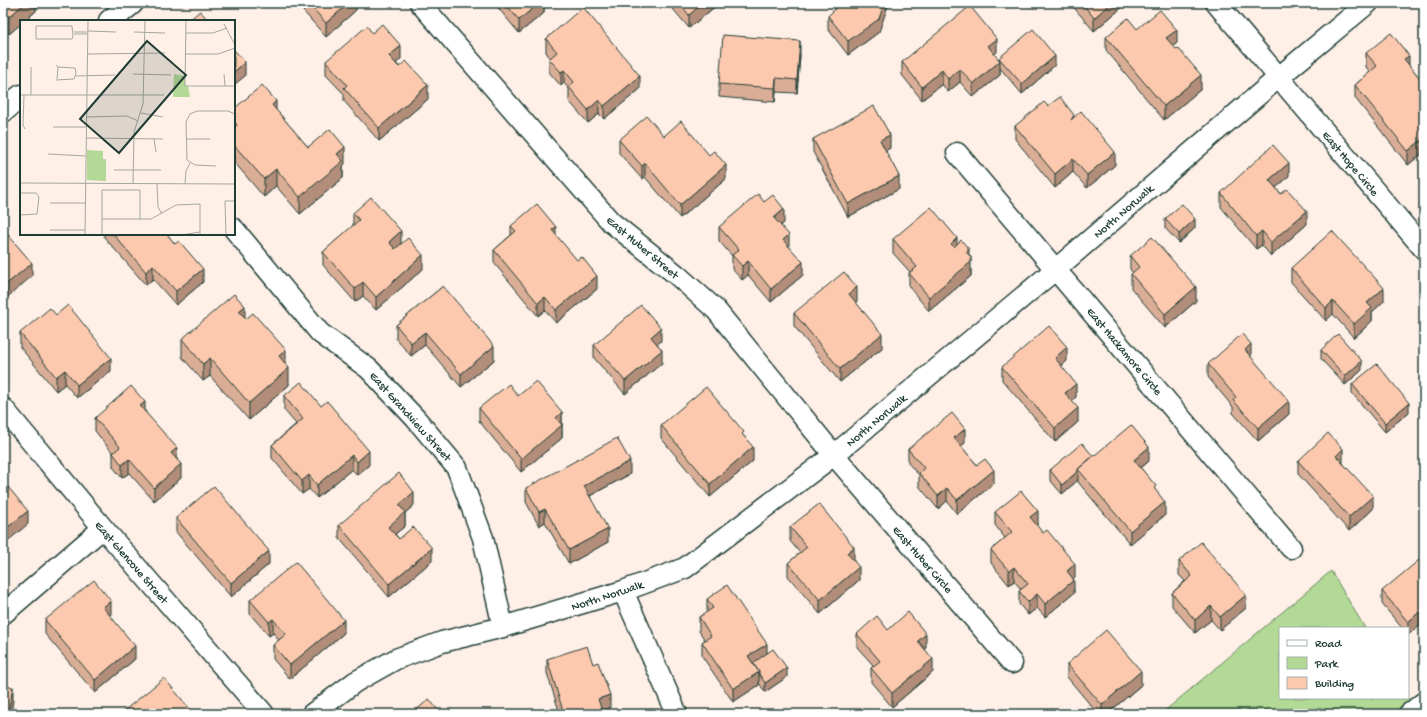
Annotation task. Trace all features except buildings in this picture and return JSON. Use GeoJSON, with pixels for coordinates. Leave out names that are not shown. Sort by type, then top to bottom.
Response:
{"type":"FeatureCollection","features":[{"type":"Feature","properties":{"kind":"street"},"geometry":{"type":"LineString","coordinates":[[111,20],[132,3]]}},
{"type":"Feature","properties":{"kind":"street","name":"East Huber Street"},"geometry":{"type":"LineString","coordinates":[[420,3],[611,222],[677,275],[716,310],[834,455]]}},
{"type":"Feature","properties":{"kind":"street","name":"East Hope Circle"},"geometry":{"type":"LineString","coordinates":[[1216,3],[1424,249]]}},
{"type":"Feature","properties":{"kind":"street","name":"North Norwalk"},"geometry":{"type":"LineString","coordinates":[[312,714],[355,682],[396,659],[442,642],[503,627],[623,592],[685,568],[834,455],[1056,269],[1279,77],[1368,3]]}},
{"type":"Feature","properties":{"kind":"street"},"geometry":{"type":"LineString","coordinates":[[3,111],[20,97]]}},
{"type":"Feature","properties":{"kind":"street","name":"East Hackamore Circle"},"geometry":{"type":"LineString","coordinates":[[957,154],[1291,548]]}},
{"type":"Feature","properties":{"kind":"street","name":"East Grandview Street"},"geometry":{"type":"LineString","coordinates":[[235,229],[320,333],[369,369],[416,419],[457,468],[483,538],[503,627]]}},
{"type":"Feature","properties":{"kind":"street","name":"East Glencove Street"},"geometry":{"type":"LineString","coordinates":[[3,408],[103,528],[264,714]]}},
{"type":"Feature","properties":{"kind":"street","name":"East Huber Circle"},"geometry":{"type":"LineString","coordinates":[[834,455],[1012,663]]}},
{"type":"Feature","properties":{"kind":"street"},"geometry":{"type":"LineString","coordinates":[[3,614],[103,528]]}},
{"type":"Feature","properties":{"kind":"street"},"geometry":{"type":"LineString","coordinates":[[623,592],[677,714]]}},
{"type":"Feature","properties":{"kind":"street"},"geometry":{"type":"LineString","coordinates":[[1409,714],[1424,702]]}},
{"type":"Feature","properties":{"kind":"green space"},"geometry":{"type":"Polygon","coordinates":[[[1331,571],[1364,627],[1279,627],[1279,699],[1409,699],[1415,710],[1410,714],[1161,714],[1331,571]]]}}]}
